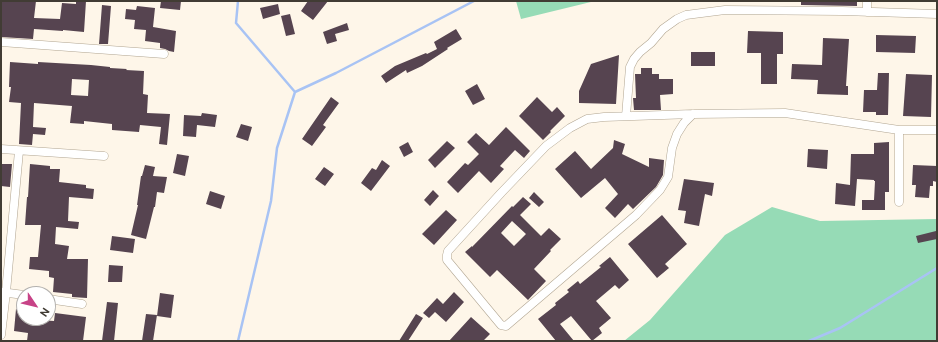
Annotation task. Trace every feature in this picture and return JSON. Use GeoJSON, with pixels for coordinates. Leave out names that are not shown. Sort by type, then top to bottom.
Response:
{"type":"FeatureCollection","features":[{"type":"Feature","properties":{"kind":"street"},"geometry":{"type":"LineString","coordinates":[[784,10],[785,1]]}},
{"type":"Feature","properties":{"kind":"street"},"geometry":{"type":"LineString","coordinates":[[867,1],[867,12]]}},
{"type":"Feature","properties":{"kind":"street"},"geometry":{"type":"LineString","coordinates":[[626,116],[630,67],[634,59],[663,29],[677,19],[686,15],[725,10],[937,14]]}},
{"type":"Feature","properties":{"kind":"street"},"geometry":{"type":"LineString","coordinates":[[1,42],[164,54]]}},
{"type":"Feature","properties":{"kind":"street"},"geometry":{"type":"LineString","coordinates":[[693,114],[676,134],[672,148],[668,177],[660,190],[636,215],[506,326],[501,325],[447,260],[448,251],[546,146],[570,128],[587,119],[626,116],[693,114],[785,113],[899,130],[937,130]]}},
{"type":"Feature","properties":{"kind":"street"},"geometry":{"type":"LineString","coordinates":[[899,130],[899,202]]}},
{"type":"Feature","properties":{"kind":"street"},"geometry":{"type":"LineString","coordinates":[[1,149],[104,156]]}},
{"type":"Feature","properties":{"kind":"street"},"geometry":{"type":"LineString","coordinates":[[1,335],[4,292],[19,151]]}},
{"type":"Feature","properties":{"kind":"street"},"geometry":{"type":"LineString","coordinates":[[4,292],[16,294]]}},
{"type":"Feature","properties":{"kind":"street"},"geometry":{"type":"LineString","coordinates":[[56,300],[82,304]]}},
{"type":"Feature","properties":{"kind":"green space"},"geometry":{"type":"Polygon","coordinates":[[[516,1],[595,1],[521,19],[516,1]]]}},
{"type":"Feature","properties":{"kind":"green space"},"geometry":{"type":"Polygon","coordinates":[[[772,207],[820,221],[937,219],[937,341],[624,341],[650,320],[725,235],[772,207]]]}},
{"type":"Feature","properties":{"kind":"building"},"geometry":{"type":"Polygon","coordinates":[[[1,1],[36,1],[34,18],[60,19],[62,3],[76,4],[76,1],[86,1],[84,32],[34,29],[33,39],[1,37],[1,1]]]}},
{"type":"Feature","properties":{"kind":"building"},"geometry":{"type":"Polygon","coordinates":[[[161,1],[181,1],[180,10],[160,8],[161,1]]]}},
{"type":"Feature","properties":{"kind":"building"},"geometry":{"type":"Polygon","coordinates":[[[308,1],[328,1],[313,20],[301,11],[308,1]]]}},
{"type":"Feature","properties":{"kind":"building"},"geometry":{"type":"Polygon","coordinates":[[[801,1],[857,1],[857,6],[801,5],[801,1]]]}},
{"type":"Feature","properties":{"kind":"building"},"geometry":{"type":"Polygon","coordinates":[[[278,4],[280,14],[263,19],[260,8],[278,4]]]}},
{"type":"Feature","properties":{"kind":"building"},"geometry":{"type":"Polygon","coordinates":[[[102,5],[111,6],[108,44],[99,44],[102,5]]]}},
{"type":"Feature","properties":{"kind":"building"},"geometry":{"type":"Polygon","coordinates":[[[137,6],[155,8],[153,27],[176,31],[174,52],[160,48],[160,43],[145,41],[146,30],[134,29],[135,20],[125,19],[126,9],[136,10],[137,6]]]}},
{"type":"Feature","properties":{"kind":"building"},"geometry":{"type":"Polygon","coordinates":[[[290,14],[295,34],[286,36],[281,16],[290,14]]]}},
{"type":"Feature","properties":{"kind":"building"},"geometry":{"type":"Polygon","coordinates":[[[347,23],[349,30],[335,34],[337,41],[327,44],[323,32],[347,23]]]}},
{"type":"Feature","properties":{"kind":"building"},"geometry":{"type":"Polygon","coordinates":[[[456,29],[462,39],[422,66],[407,73],[406,70],[386,83],[381,76],[395,66],[437,49],[434,42],[456,29]]]}},
{"type":"Feature","properties":{"kind":"building"},"geometry":{"type":"Polygon","coordinates":[[[748,31],[783,32],[783,54],[777,54],[777,84],[761,84],[761,53],[747,53],[748,31]]]}},
{"type":"Feature","properties":{"kind":"building"},"geometry":{"type":"Polygon","coordinates":[[[876,35],[916,36],[915,53],[876,52],[876,35]]]}},
{"type":"Feature","properties":{"kind":"building"},"geometry":{"type":"Polygon","coordinates":[[[823,38],[849,39],[846,86],[848,86],[848,95],[817,94],[818,80],[791,79],[792,64],[822,65],[823,38]]]}},
{"type":"Feature","properties":{"kind":"building"},"geometry":{"type":"Polygon","coordinates":[[[691,52],[715,52],[715,66],[691,66],[691,52]]]}},
{"type":"Feature","properties":{"kind":"building"},"geometry":{"type":"Polygon","coordinates":[[[619,55],[616,104],[579,103],[579,91],[591,64],[619,55]]]}},
{"type":"Feature","properties":{"kind":"building"},"geometry":{"type":"Polygon","coordinates":[[[10,62],[91,65],[144,71],[143,94],[148,95],[147,113],[170,114],[167,145],[159,144],[161,127],[140,125],[139,132],[112,130],[112,124],[84,121],[84,124],[70,123],[72,106],[34,103],[33,127],[46,128],[45,135],[33,134],[32,145],[19,144],[21,103],[9,102],[11,87],[9,87],[10,62]],[[72,79],[71,95],[88,96],[89,80],[72,79]]]}},
{"type":"Feature","properties":{"kind":"building"},"geometry":{"type":"Polygon","coordinates":[[[641,68],[652,68],[652,74],[659,74],[659,79],[673,79],[673,94],[660,95],[661,110],[634,110],[633,98],[636,98],[635,74],[641,74],[641,68]]]}},
{"type":"Feature","properties":{"kind":"building"},"geometry":{"type":"Polygon","coordinates":[[[878,73],[889,73],[888,115],[876,115],[876,112],[863,112],[864,90],[877,90],[878,73]]]}},
{"type":"Feature","properties":{"kind":"building"},"geometry":{"type":"Polygon","coordinates":[[[906,74],[932,75],[931,117],[903,116],[906,74]]]}},
{"type":"Feature","properties":{"kind":"building"},"geometry":{"type":"Polygon","coordinates":[[[477,84],[485,99],[473,105],[465,91],[477,84]]]}},
{"type":"Feature","properties":{"kind":"building"},"geometry":{"type":"Polygon","coordinates":[[[331,97],[339,103],[323,125],[326,127],[312,146],[302,139],[331,97]]]}},
{"type":"Feature","properties":{"kind":"building"},"geometry":{"type":"Polygon","coordinates":[[[537,97],[552,112],[557,107],[565,116],[543,140],[519,116],[537,97]]]}},
{"type":"Feature","properties":{"kind":"building"},"geometry":{"type":"Polygon","coordinates":[[[202,113],[217,115],[215,127],[197,125],[196,137],[183,136],[184,115],[201,116],[202,113]]]}},
{"type":"Feature","properties":{"kind":"building"},"geometry":{"type":"Polygon","coordinates":[[[241,124],[252,127],[248,141],[236,137],[241,124]]]}},
{"type":"Feature","properties":{"kind":"building"},"geometry":{"type":"Polygon","coordinates":[[[506,127],[530,151],[524,158],[515,150],[500,166],[504,169],[491,183],[479,171],[458,193],[447,182],[465,163],[468,165],[479,154],[467,142],[476,133],[489,145],[506,127]]]}},
{"type":"Feature","properties":{"kind":"building"},"geometry":{"type":"Polygon","coordinates":[[[614,140],[625,144],[622,154],[649,167],[649,158],[664,160],[663,175],[656,187],[633,209],[628,204],[615,218],[605,208],[618,194],[605,178],[581,198],[555,169],[575,151],[591,169],[613,148],[614,140]]]}},
{"type":"Feature","properties":{"kind":"building"},"geometry":{"type":"Polygon","coordinates":[[[447,141],[455,148],[435,168],[428,160],[447,141]]]}},
{"type":"Feature","properties":{"kind":"building"},"geometry":{"type":"Polygon","coordinates":[[[408,142],[413,152],[404,157],[399,147],[408,142]]]}},
{"type":"Feature","properties":{"kind":"building"},"geometry":{"type":"Polygon","coordinates":[[[889,142],[889,192],[885,192],[885,210],[862,210],[862,200],[874,200],[874,180],[857,179],[855,206],[835,204],[836,183],[850,185],[851,154],[874,154],[874,143],[889,142]]]}},
{"type":"Feature","properties":{"kind":"building"},"geometry":{"type":"Polygon","coordinates":[[[808,149],[828,150],[827,169],[807,167],[808,149]]]}},
{"type":"Feature","properties":{"kind":"building"},"geometry":{"type":"Polygon","coordinates":[[[177,154],[189,156],[185,176],[173,173],[177,154]]]}},
{"type":"Feature","properties":{"kind":"building"},"geometry":{"type":"Polygon","coordinates":[[[382,160],[390,166],[371,191],[361,183],[372,168],[376,170],[382,160]]]}},
{"type":"Feature","properties":{"kind":"building"},"geometry":{"type":"Polygon","coordinates":[[[1,164],[12,164],[10,187],[1,186],[1,164]]]}},
{"type":"Feature","properties":{"kind":"building"},"geometry":{"type":"Polygon","coordinates":[[[30,164],[50,166],[50,169],[60,169],[59,182],[86,185],[86,188],[94,189],[93,199],[69,197],[68,221],[79,222],[78,229],[56,227],[55,244],[69,246],[67,259],[88,259],[87,298],[72,297],[72,294],[56,292],[56,286],[53,286],[54,278],[49,277],[49,271],[29,269],[30,257],[38,257],[41,225],[25,225],[30,164]]]}},
{"type":"Feature","properties":{"kind":"building"},"geometry":{"type":"Polygon","coordinates":[[[145,165],[155,167],[153,176],[167,177],[164,193],[157,192],[155,207],[146,239],[131,235],[138,205],[141,176],[145,165]]]}},
{"type":"Feature","properties":{"kind":"building"},"geometry":{"type":"Polygon","coordinates":[[[913,165],[937,166],[937,182],[933,181],[933,186],[930,186],[929,198],[915,197],[916,185],[912,185],[913,165]]]}},
{"type":"Feature","properties":{"kind":"building"},"geometry":{"type":"Polygon","coordinates":[[[324,167],[334,174],[325,186],[315,179],[324,167]]]}},
{"type":"Feature","properties":{"kind":"building"},"geometry":{"type":"Polygon","coordinates":[[[684,179],[714,183],[712,196],[705,194],[699,226],[684,223],[686,211],[678,210],[684,179]]]}},
{"type":"Feature","properties":{"kind":"building"},"geometry":{"type":"Polygon","coordinates":[[[433,190],[439,196],[430,206],[424,200],[433,190]]]}},
{"type":"Feature","properties":{"kind":"building"},"geometry":{"type":"Polygon","coordinates":[[[210,191],[225,196],[221,209],[206,204],[210,191]]]}},
{"type":"Feature","properties":{"kind":"building"},"geometry":{"type":"Polygon","coordinates":[[[534,192],[544,202],[539,207],[529,198],[534,192]]]}},
{"type":"Feature","properties":{"kind":"building"},"geometry":{"type":"Polygon","coordinates":[[[523,197],[531,204],[520,215],[541,236],[549,228],[561,239],[534,269],[546,281],[528,300],[497,270],[490,277],[465,252],[472,247],[512,206],[513,207],[523,197]],[[512,221],[501,233],[514,246],[526,234],[512,221]]]}},
{"type":"Feature","properties":{"kind":"building"},"geometry":{"type":"Polygon","coordinates":[[[446,210],[457,220],[434,245],[422,234],[446,210]]]}},
{"type":"Feature","properties":{"kind":"building"},"geometry":{"type":"Polygon","coordinates":[[[662,215],[687,244],[665,264],[669,268],[657,278],[628,244],[662,215]]]}},
{"type":"Feature","properties":{"kind":"building"},"geometry":{"type":"Polygon","coordinates":[[[936,231],[937,239],[918,243],[916,236],[936,231]]]}},
{"type":"Feature","properties":{"kind":"building"},"geometry":{"type":"Polygon","coordinates":[[[112,236],[135,239],[133,253],[110,250],[112,236]]]}},
{"type":"Feature","properties":{"kind":"building"},"geometry":{"type":"Polygon","coordinates":[[[610,257],[629,280],[619,289],[615,285],[596,301],[611,318],[599,328],[602,333],[592,341],[571,316],[560,324],[574,341],[556,341],[538,319],[556,305],[555,303],[569,292],[567,290],[578,281],[580,284],[601,267],[599,266],[610,257]]]}},
{"type":"Feature","properties":{"kind":"building"},"geometry":{"type":"Polygon","coordinates":[[[109,265],[123,266],[122,282],[108,282],[109,265]]]}},
{"type":"Feature","properties":{"kind":"building"},"geometry":{"type":"Polygon","coordinates":[[[454,292],[464,302],[446,322],[435,312],[429,318],[423,313],[437,298],[443,304],[454,292]]]}},
{"type":"Feature","properties":{"kind":"building"},"geometry":{"type":"Polygon","coordinates":[[[160,293],[174,295],[171,318],[157,316],[160,293]]]}},
{"type":"Feature","properties":{"kind":"building"},"geometry":{"type":"Polygon","coordinates":[[[107,302],[118,303],[114,341],[102,341],[107,302]]]}},
{"type":"Feature","properties":{"kind":"building"},"geometry":{"type":"Polygon","coordinates":[[[16,309],[16,326],[56,326],[56,313],[86,317],[83,341],[27,341],[28,333],[14,331],[16,309]]]}},
{"type":"Feature","properties":{"kind":"building"},"geometry":{"type":"Polygon","coordinates":[[[146,314],[157,315],[153,341],[142,341],[146,314]]]}},
{"type":"Feature","properties":{"kind":"building"},"geometry":{"type":"Polygon","coordinates":[[[416,314],[423,318],[408,341],[399,341],[416,314]]]}},
{"type":"Feature","properties":{"kind":"building"},"geometry":{"type":"Polygon","coordinates":[[[471,317],[490,334],[483,341],[449,341],[471,317]]]}},
{"type":"Feature","properties":{"kind":"waterway"},"geometry":{"type":"LineString","coordinates":[[238,1],[236,23],[295,92],[277,148],[271,201],[238,341]]}},
{"type":"Feature","properties":{"kind":"waterway"},"geometry":{"type":"LineString","coordinates":[[295,92],[336,73],[474,1]]}},
{"type":"Feature","properties":{"kind":"waterway"},"geometry":{"type":"LineString","coordinates":[[809,341],[840,328],[937,268]]}}]}
